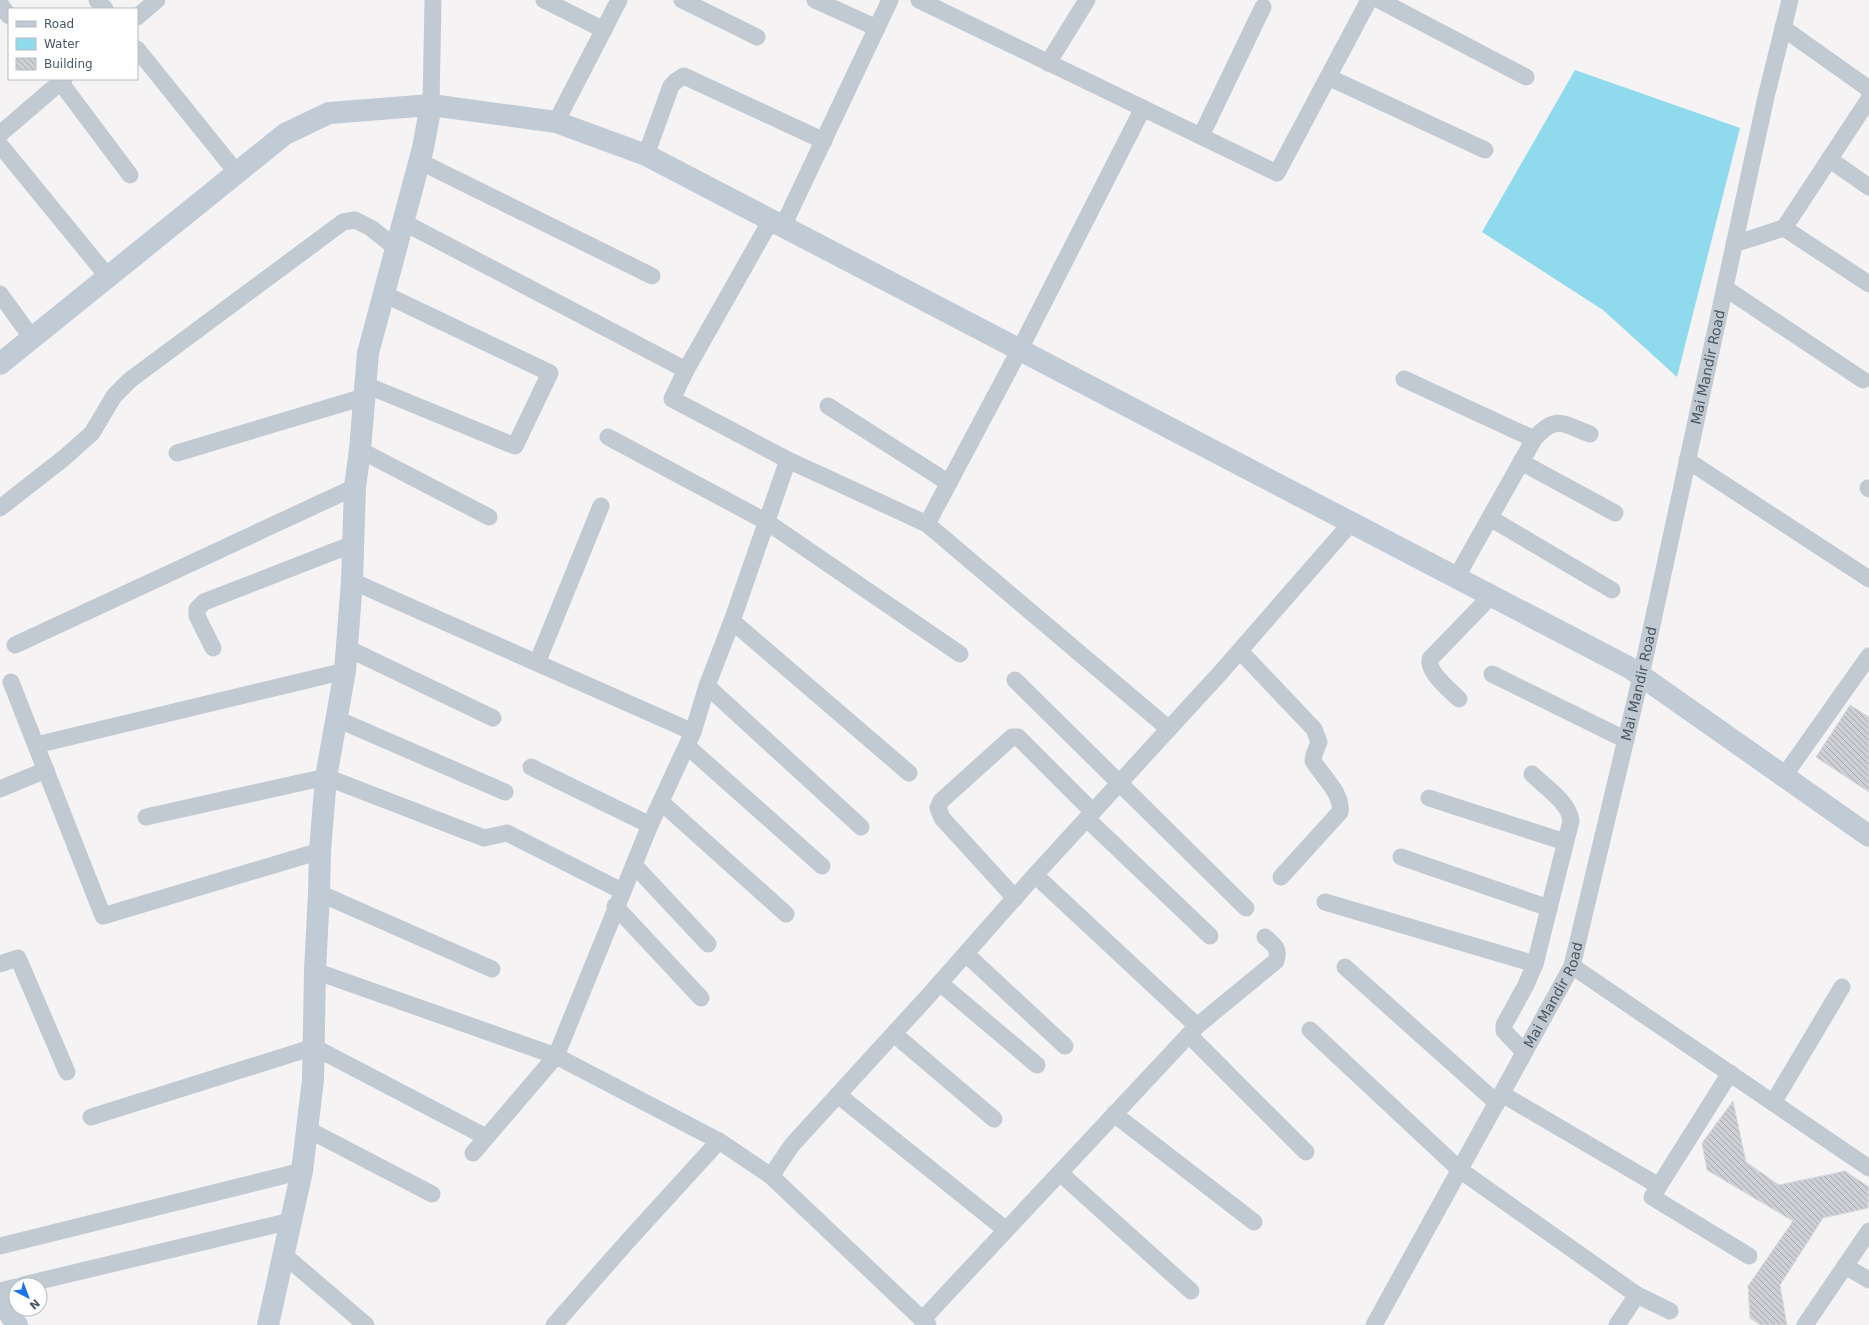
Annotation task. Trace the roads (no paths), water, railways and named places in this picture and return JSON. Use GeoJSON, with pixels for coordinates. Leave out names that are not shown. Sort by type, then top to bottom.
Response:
{"type":"FeatureCollection","features":[{"type":"Feature","properties":{"kind":"main road"},"geometry":{"type":"LineString","coordinates":[[268,1325],[302,1171],[313,1080],[314,971],[320,851],[326,777],[345,671],[352,581],[355,487],[360,450],[368,353],[419,161],[431,105]]}},
{"type":"Feature","properties":{"kind":"main road"},"geometry":{"type":"LineString","coordinates":[[0,364],[285,134],[329,113],[431,105],[556,122],[646,156],[1020,349],[1630,668],[1869,836]]}},
{"type":"Feature","properties":{"kind":"main road"},"geometry":{"type":"LineString","coordinates":[[0,1299],[17,1325]]}},
{"type":"Feature","properties":{"kind":"street"},"geometry":{"type":"LineString","coordinates":[[97,0],[104,8]]}},
{"type":"Feature","properties":{"kind":"street"},"geometry":{"type":"LineString","coordinates":[[138,16],[157,0]]}},
{"type":"Feature","properties":{"kind":"street"},"geometry":{"type":"LineString","coordinates":[[431,105],[433,0]]}},
{"type":"Feature","properties":{"kind":"street"},"geometry":{"type":"LineString","coordinates":[[544,0],[604,30]]}},
{"type":"Feature","properties":{"kind":"street"},"geometry":{"type":"LineString","coordinates":[[556,122],[619,0]]}},
{"type":"Feature","properties":{"kind":"street"},"geometry":{"type":"LineString","coordinates":[[682,0],[757,37]]}},
{"type":"Feature","properties":{"kind":"street"},"geometry":{"type":"LineString","coordinates":[[815,0],[876,28]]}},
{"type":"Feature","properties":{"kind":"street"},"geometry":{"type":"LineString","coordinates":[[890,0],[824,141],[777,223],[686,370],[672,399],[788,460],[927,524],[1169,729]]}},
{"type":"Feature","properties":{"kind":"street"},"geometry":{"type":"LineString","coordinates":[[919,0],[1277,173],[1369,0]]}},
{"type":"Feature","properties":{"kind":"street"},"geometry":{"type":"LineString","coordinates":[[1048,63],[1087,0]]}},
{"type":"Feature","properties":{"kind":"street"},"geometry":{"type":"LineString","coordinates":[[1378,0],[1526,78]]}},
{"type":"Feature","properties":{"kind":"street","name":"Mai Mandir Road"},"geometry":{"type":"LineString","coordinates":[[1379,1323],[1460,1170],[1572,966],[1641,676],[1766,97],[1789,0]]}},
{"type":"Feature","properties":{"kind":"street"},"geometry":{"type":"LineString","coordinates":[[0,4],[8,15]]}},
{"type":"Feature","properties":{"kind":"street"},"geometry":{"type":"LineString","coordinates":[[1201,136],[1263,7]]}},
{"type":"Feature","properties":{"kind":"street"},"geometry":{"type":"LineString","coordinates":[[1783,28],[1869,89]]}},
{"type":"Feature","properties":{"kind":"street"},"geometry":{"type":"LineString","coordinates":[[138,50],[237,173]]}},
{"type":"Feature","properties":{"kind":"street"},"geometry":{"type":"LineString","coordinates":[[646,156],[671,86],[684,76],[824,141]]}},
{"type":"Feature","properties":{"kind":"street"},"geometry":{"type":"LineString","coordinates":[[1328,77],[1485,150]]}},
{"type":"Feature","properties":{"kind":"street"},"geometry":{"type":"LineString","coordinates":[[2,127],[61,80],[130,175]]}},
{"type":"Feature","properties":{"kind":"street"},"geometry":{"type":"LineString","coordinates":[[1734,244],[1784,228],[1869,99]]}},
{"type":"Feature","properties":{"kind":"street"},"geometry":{"type":"LineString","coordinates":[[927,524],[1020,349],[1143,108]]}},
{"type":"Feature","properties":{"kind":"street"},"geometry":{"type":"LineString","coordinates":[[0,145],[108,277]]}},
{"type":"Feature","properties":{"kind":"street"},"geometry":{"type":"LineString","coordinates":[[1829,159],[1869,187]]}},
{"type":"Feature","properties":{"kind":"street"},"geometry":{"type":"LineString","coordinates":[[419,161],[652,276]]}},
{"type":"Feature","properties":{"kind":"street"},"geometry":{"type":"LineString","coordinates":[[0,508],[64,458],[92,433],[114,396],[130,380],[343,222],[355,220],[371,228],[396,248]]}},
{"type":"Feature","properties":{"kind":"street"},"geometry":{"type":"LineString","coordinates":[[403,222],[686,370]]}},
{"type":"Feature","properties":{"kind":"street"},"geometry":{"type":"LineString","coordinates":[[1784,228],[1869,284]]}},
{"type":"Feature","properties":{"kind":"street"},"geometry":{"type":"LineString","coordinates":[[1725,288],[1863,380]]}},
{"type":"Feature","properties":{"kind":"street"},"geometry":{"type":"LineString","coordinates":[[177,453],[365,391],[515,446],[550,373],[384,294]]}},
{"type":"Feature","properties":{"kind":"street"},"geometry":{"type":"LineString","coordinates":[[0,295],[32,338]]}},
{"type":"Feature","properties":{"kind":"street"},"geometry":{"type":"LineString","coordinates":[[1404,379],[1534,439]]}},
{"type":"Feature","properties":{"kind":"street"},"geometry":{"type":"LineString","coordinates":[[828,406],[949,483]]}},
{"type":"Feature","properties":{"kind":"street"},"geometry":{"type":"LineString","coordinates":[[1456,578],[1534,439],[1543,429],[1552,423],[1559,422],[1590,434]]}},
{"type":"Feature","properties":{"kind":"street"},"geometry":{"type":"LineString","coordinates":[[608,437],[767,522],[960,654]]}},
{"type":"Feature","properties":{"kind":"street"},"geometry":{"type":"LineString","coordinates":[[360,450],[489,517]]}},
{"type":"Feature","properties":{"kind":"street"},"geometry":{"type":"LineString","coordinates":[[473,1153],[556,1056],[618,899],[690,739],[707,686],[732,621],[788,460]]}},
{"type":"Feature","properties":{"kind":"street"},"geometry":{"type":"LineString","coordinates":[[1687,460],[1869,579]]}},
{"type":"Feature","properties":{"kind":"street"},"geometry":{"type":"LineString","coordinates":[[1522,462],[1615,513]]}},
{"type":"Feature","properties":{"kind":"street"},"geometry":{"type":"LineString","coordinates":[[15,645],[355,487]]}},
{"type":"Feature","properties":{"kind":"street"},"geometry":{"type":"LineString","coordinates":[[537,663],[601,506]]}},
{"type":"Feature","properties":{"kind":"street"},"geometry":{"type":"LineString","coordinates":[[1490,518],[1612,590]]}},
{"type":"Feature","properties":{"kind":"street"},"geometry":{"type":"LineString","coordinates":[[770,1176],[792,1145],[940,983],[1035,875],[1240,651],[1351,523]]}},
{"type":"Feature","properties":{"kind":"street"},"geometry":{"type":"LineString","coordinates":[[212,648],[197,616],[197,610],[204,602],[353,544]]}},
{"type":"Feature","properties":{"kind":"street"},"geometry":{"type":"LineString","coordinates":[[352,581],[537,663],[690,739],[822,866]]}},
{"type":"Feature","properties":{"kind":"street"},"geometry":{"type":"LineString","coordinates":[[1459,699],[1432,671],[1429,664],[1430,659],[1491,596]]}},
{"type":"Feature","properties":{"kind":"street"},"geometry":{"type":"LineString","coordinates":[[732,621],[910,773]]}},
{"type":"Feature","properties":{"kind":"street"},"geometry":{"type":"LineString","coordinates":[[347,648],[492,718]]}},
{"type":"Feature","properties":{"kind":"street"},"geometry":{"type":"LineString","coordinates":[[1240,651],[1314,730],[1319,742],[1313,761],[1339,798],[1341,806],[1340,812],[1281,877]]}},
{"type":"Feature","properties":{"kind":"street"},"geometry":{"type":"LineString","coordinates":[[1784,776],[1869,656]]}},
{"type":"Feature","properties":{"kind":"street"},"geometry":{"type":"LineString","coordinates":[[36,745],[345,671]]}},
{"type":"Feature","properties":{"kind":"street"},"geometry":{"type":"LineString","coordinates":[[1492,674],[1626,740]]}},
{"type":"Feature","properties":{"kind":"street"},"geometry":{"type":"LineString","coordinates":[[1015,680],[1246,908]]}},
{"type":"Feature","properties":{"kind":"street"},"geometry":{"type":"LineString","coordinates":[[11,682],[103,916],[320,851]]}},
{"type":"Feature","properties":{"kind":"street"},"geometry":{"type":"LineString","coordinates":[[707,686],[861,827]]}},
{"type":"Feature","properties":{"kind":"street"},"geometry":{"type":"LineString","coordinates":[[337,719],[505,792]]}},
{"type":"Feature","properties":{"kind":"street"},"geometry":{"type":"LineString","coordinates":[[1015,898],[942,818],[938,808],[941,801],[1012,737],[1018,737],[1090,816],[1210,936]]}},
{"type":"Feature","properties":{"kind":"street"},"geometry":{"type":"LineString","coordinates":[[531,767],[650,825]]}},
{"type":"Feature","properties":{"kind":"street"},"geometry":{"type":"LineString","coordinates":[[0,790],[46,770]]}},
{"type":"Feature","properties":{"kind":"street"},"geometry":{"type":"LineString","coordinates":[[1524,1052],[1504,1031],[1504,1025],[1508,1015],[1526,985],[1535,964],[1570,821],[1570,814],[1565,805],[1532,774]]}},
{"type":"Feature","properties":{"kind":"street"},"geometry":{"type":"LineString","coordinates":[[146,817],[326,777],[484,838],[507,833],[618,899],[700,998]]}},
{"type":"Feature","properties":{"kind":"street"},"geometry":{"type":"LineString","coordinates":[[1429,798],[1565,842]]}},
{"type":"Feature","properties":{"kind":"street"},"geometry":{"type":"LineString","coordinates":[[661,802],[786,914]]}},
{"type":"Feature","properties":{"kind":"street"},"geometry":{"type":"LineString","coordinates":[[1401,857],[1549,908]]}},
{"type":"Feature","properties":{"kind":"street"},"geometry":{"type":"LineString","coordinates":[[634,865],[708,944]]}},
{"type":"Feature","properties":{"kind":"street"},"geometry":{"type":"LineString","coordinates":[[1035,875],[1193,1030],[1306,1152]]}},
{"type":"Feature","properties":{"kind":"street"},"geometry":{"type":"LineString","coordinates":[[319,893],[492,968]]}},
{"type":"Feature","properties":{"kind":"street"},"geometry":{"type":"LineString","coordinates":[[1325,902],[1535,964]]}},
{"type":"Feature","properties":{"kind":"street"},"geometry":{"type":"LineString","coordinates":[[314,971],[556,1056],[719,1141],[770,1176],[925,1322],[1006,1230],[1193,1030],[1276,961],[1278,953],[1276,946],[1265,937]]}},
{"type":"Feature","properties":{"kind":"street"},"geometry":{"type":"LineString","coordinates":[[966,954],[1065,1046]]}},
{"type":"Feature","properties":{"kind":"street"},"geometry":{"type":"LineString","coordinates":[[0,964],[18,958],[67,1072]]}},
{"type":"Feature","properties":{"kind":"street"},"geometry":{"type":"LineString","coordinates":[[1572,966],[1869,1168]]}},
{"type":"Feature","properties":{"kind":"street"},"geometry":{"type":"LineString","coordinates":[[1345,967],[1499,1098],[1659,1186]]}},
{"type":"Feature","properties":{"kind":"street"},"geometry":{"type":"LineString","coordinates":[[940,983],[1037,1065]]}},
{"type":"Feature","properties":{"kind":"street"},"geometry":{"type":"LineString","coordinates":[[1773,1103],[1842,987]]}},
{"type":"Feature","properties":{"kind":"street"},"geometry":{"type":"LineString","coordinates":[[1310,1030],[1460,1170],[1637,1294],[1670,1311]]}},
{"type":"Feature","properties":{"kind":"street"},"geometry":{"type":"LineString","coordinates":[[894,1034],[994,1119]]}},
{"type":"Feature","properties":{"kind":"street"},"geometry":{"type":"LineString","coordinates":[[91,1117],[314,1047],[486,1136]]}},
{"type":"Feature","properties":{"kind":"street"},"geometry":{"type":"LineString","coordinates":[[1730,1073],[1652,1197],[1749,1256]]}},
{"type":"Feature","properties":{"kind":"street"},"geometry":{"type":"LineString","coordinates":[[838,1096],[1006,1230]]}},
{"type":"Feature","properties":{"kind":"street"},"geometry":{"type":"LineString","coordinates":[[1114,1114],[1254,1222]]}},
{"type":"Feature","properties":{"kind":"street"},"geometry":{"type":"LineString","coordinates":[[307,1129],[432,1194]]}},
{"type":"Feature","properties":{"kind":"street"},"geometry":{"type":"LineString","coordinates":[[554,1325],[719,1141]]}},
{"type":"Feature","properties":{"kind":"street"},"geometry":{"type":"LineString","coordinates":[[0,1246],[302,1171]]}},
{"type":"Feature","properties":{"kind":"street"},"geometry":{"type":"LineString","coordinates":[[1060,1173],[1191,1291]]}},
{"type":"Feature","properties":{"kind":"street"},"geometry":{"type":"LineString","coordinates":[[48,1279],[291,1221]]}},
{"type":"Feature","properties":{"kind":"street"},"geometry":{"type":"LineString","coordinates":[[1805,1325],[1869,1231]]}},
{"type":"Feature","properties":{"kind":"street"},"geometry":{"type":"LineString","coordinates":[[284,1255],[366,1325]]}},
{"type":"Feature","properties":{"kind":"street"},"geometry":{"type":"LineString","coordinates":[[1845,1266],[1869,1280]]}},
{"type":"Feature","properties":{"kind":"street"},"geometry":{"type":"LineString","coordinates":[[1617,1325],[1637,1294]]}},
{"type":"Feature","properties":{"kind":"water"},"geometry":{"type":"Polygon","coordinates":[[[1575,70],[1740,128],[1677,377],[1603,310],[1482,232],[1575,70]]]}}]}
